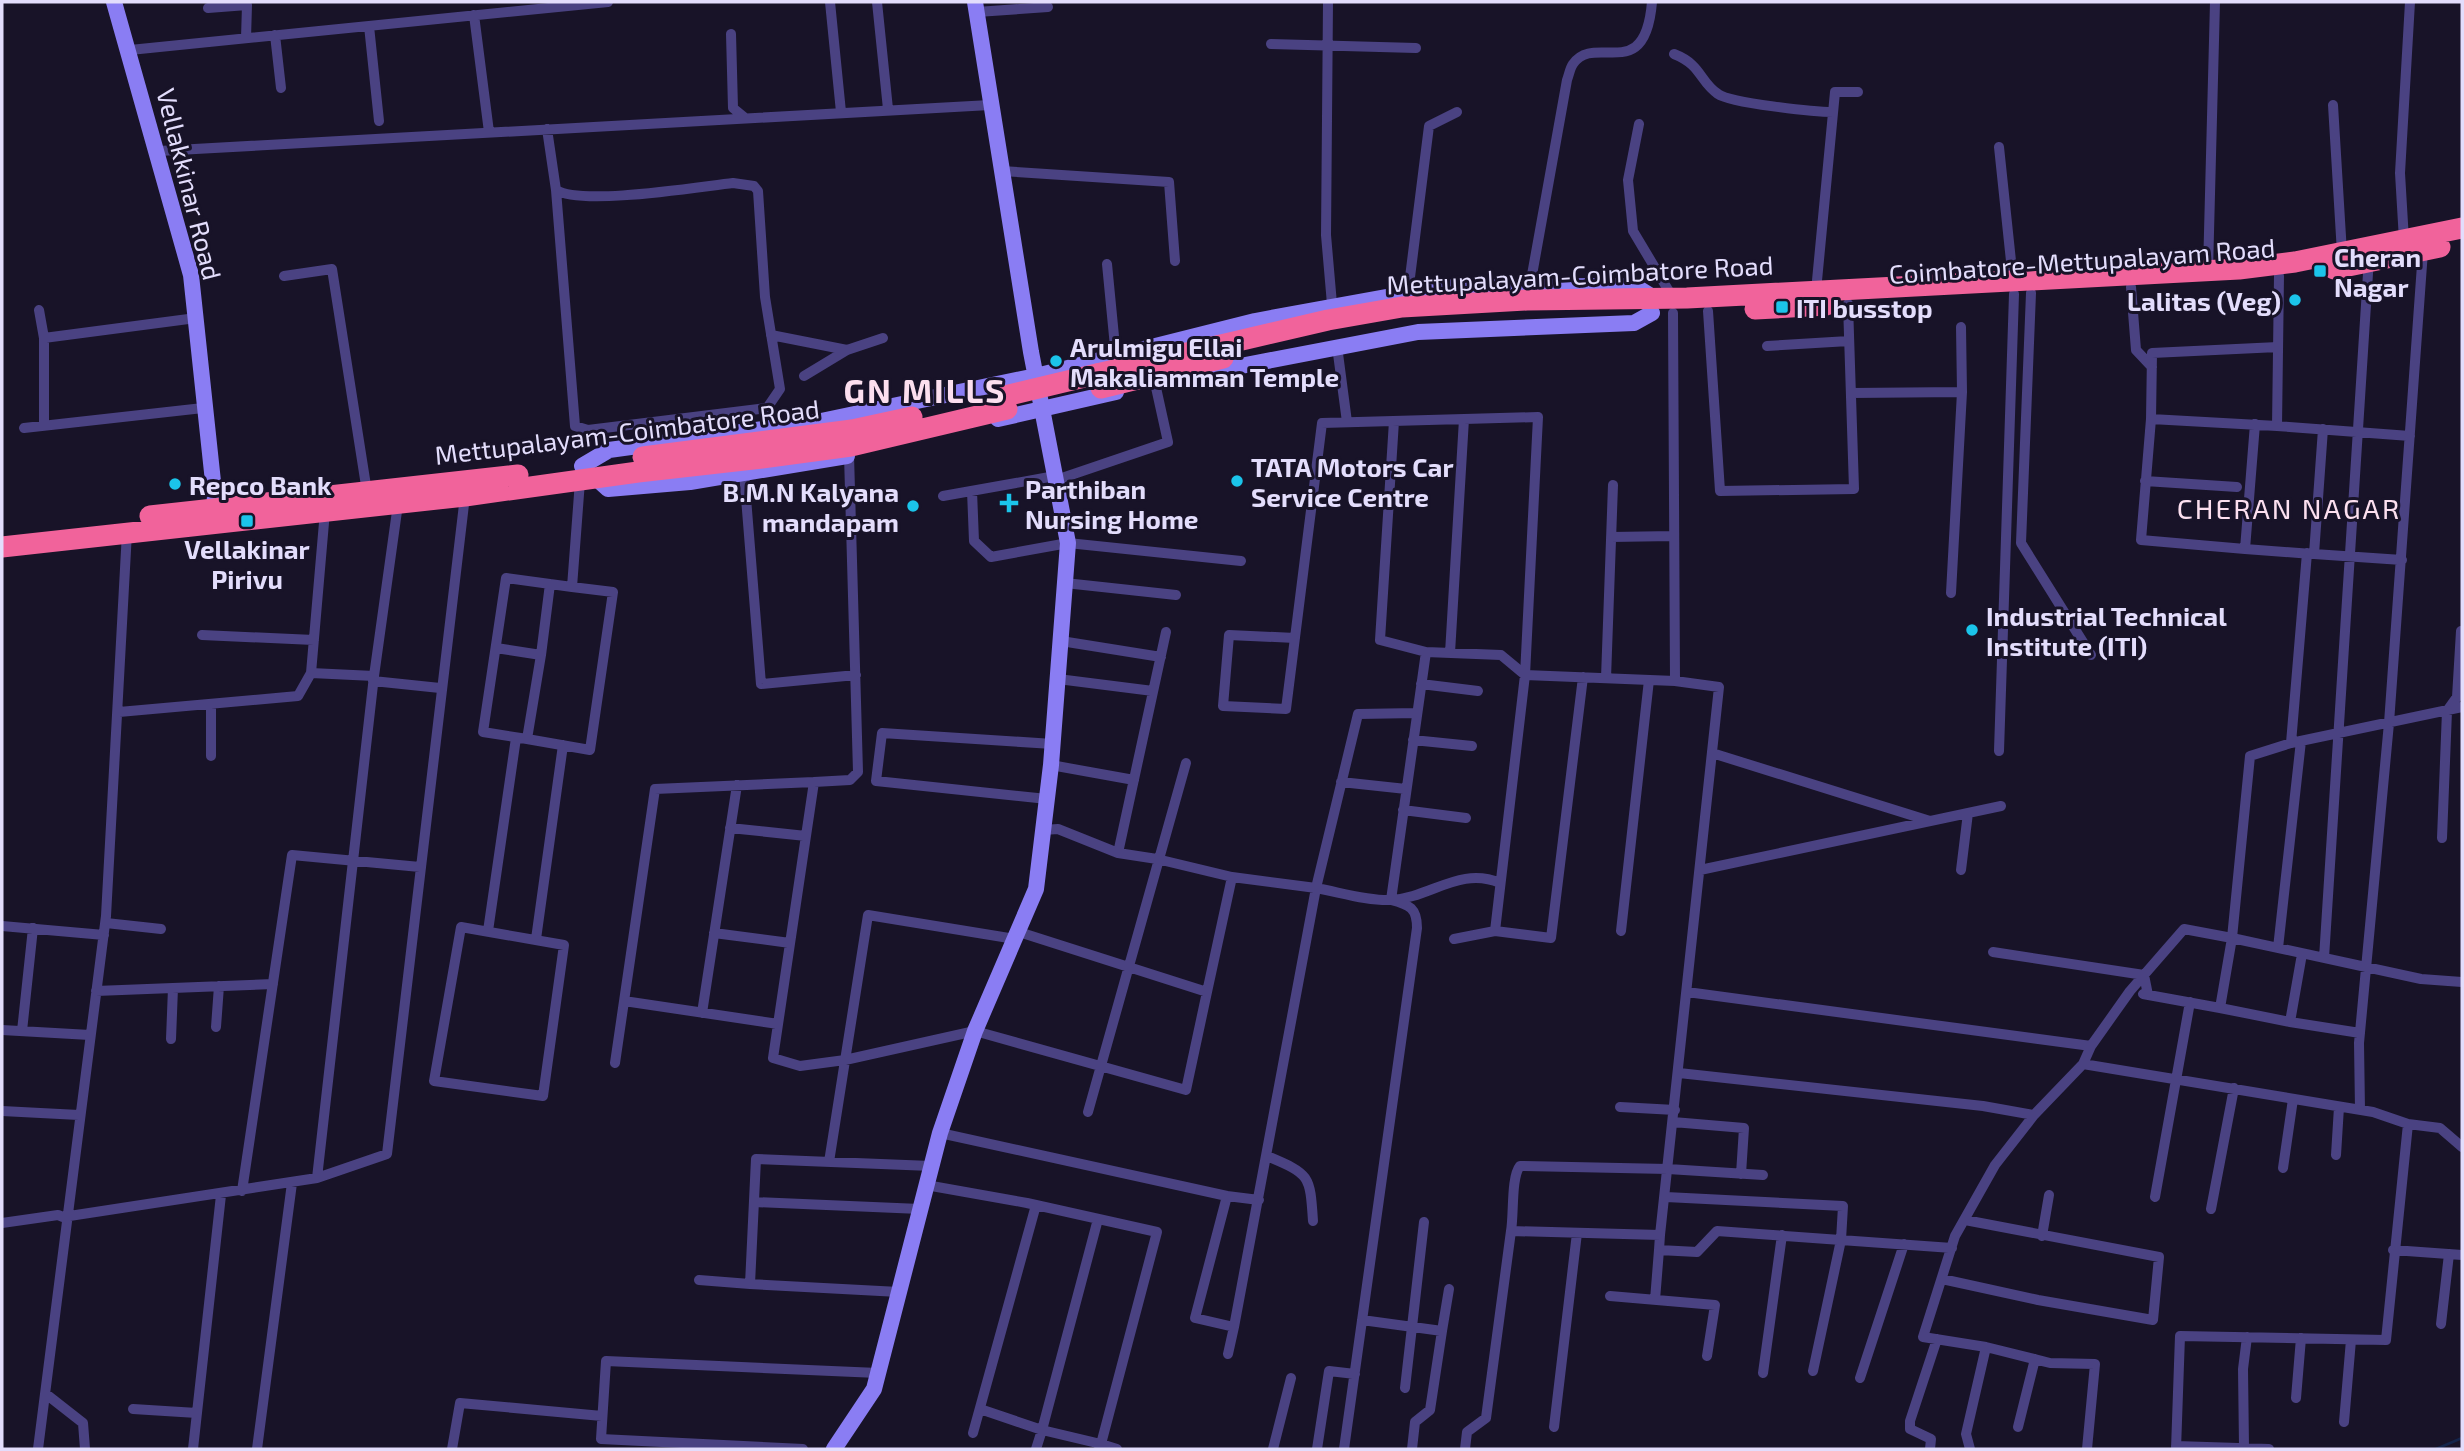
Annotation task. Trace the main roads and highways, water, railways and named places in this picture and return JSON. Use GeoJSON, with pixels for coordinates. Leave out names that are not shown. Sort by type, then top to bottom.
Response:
{"type":"FeatureCollection","features":[{"type":"Feature","properties":{"kind":"highway","name":"Mettupalayam-Coimbatore Road"},"geometry":{"type":"LineString","coordinates":[[2,535],[217,516],[367,492],[586,475],[760,451],[1365,319],[1452,303],[1664,306],[1816,291],[2020,289],[2292,263],[2342,253],[2368,256],[2414,246],[2462,228]]}},
{"type":"Feature","properties":{"kind":"highway"},"geometry":{"type":"LineString","coordinates":[[2414,246],[2462,243]]}},
{"type":"Feature","properties":{"kind":"highway","name":"Coimbatore-Mettupalayam Road"},"geometry":{"type":"LineString","coordinates":[[1664,306],[1708,311],[1848,304],[2020,289],[2131,287],[2279,276],[2368,256]]}},
{"type":"Feature","properties":{"kind":"highway"},"geometry":{"type":"LineString","coordinates":[[2,547],[127,532],[217,516],[324,511],[465,496],[586,475]]}},
{"type":"Feature","properties":{"kind":"waterway"},"geometry":{"type":"LineString","coordinates":[[2436,1449],[2462,1438]]}},
{"type":"Feature","properties":{"kind":"place","name":"Cheran Nagar"},"geometry":{"type":"Point","coordinates":[2320,271]}},
{"type":"Feature","properties":{"kind":"place","name":"Lalitas (Veg)"},"geometry":{"type":"Point","coordinates":[2295,300]}},
{"type":"Feature","properties":{"kind":"place","name":"ITI busstop"},"geometry":{"type":"Point","coordinates":[1782,307]}},
{"type":"Feature","properties":{"kind":"place","name":"Arulmigu Ellai Makaliamman Temple"},"geometry":{"type":"Point","coordinates":[1056,361]}},
{"type":"Feature","properties":{"kind":"place","name":"TATA Motors Car Service Centre"},"geometry":{"type":"Point","coordinates":[1237,481]}},
{"type":"Feature","properties":{"kind":"place","name":"Repco Bank"},"geometry":{"type":"Point","coordinates":[175,484]}},
{"type":"Feature","properties":{"kind":"place","name":"Parthiban Nursing Home"},"geometry":{"type":"Point","coordinates":[1009,503]}},
{"type":"Feature","properties":{"kind":"place","name":"B.M.N Kalyana mandapam"},"geometry":{"type":"Point","coordinates":[913,506]}},
{"type":"Feature","properties":{"kind":"place","name":"Vellakinar Pirivu"},"geometry":{"type":"Point","coordinates":[247,521]}},
{"type":"Feature","properties":{"kind":"place","name":"Industrial Technical Institute (ITI)"},"geometry":{"type":"Point","coordinates":[1972,630]}},
{"type":"Feature","properties":{"kind":"district","name":"GN MILLS"},"geometry":{"type":"Point","coordinates":[925,390]}},
{"type":"Feature","properties":{"kind":"district","name":"CHERAN NAGAR"},"geometry":{"type":"Point","coordinates":[2289,508]}}]}
